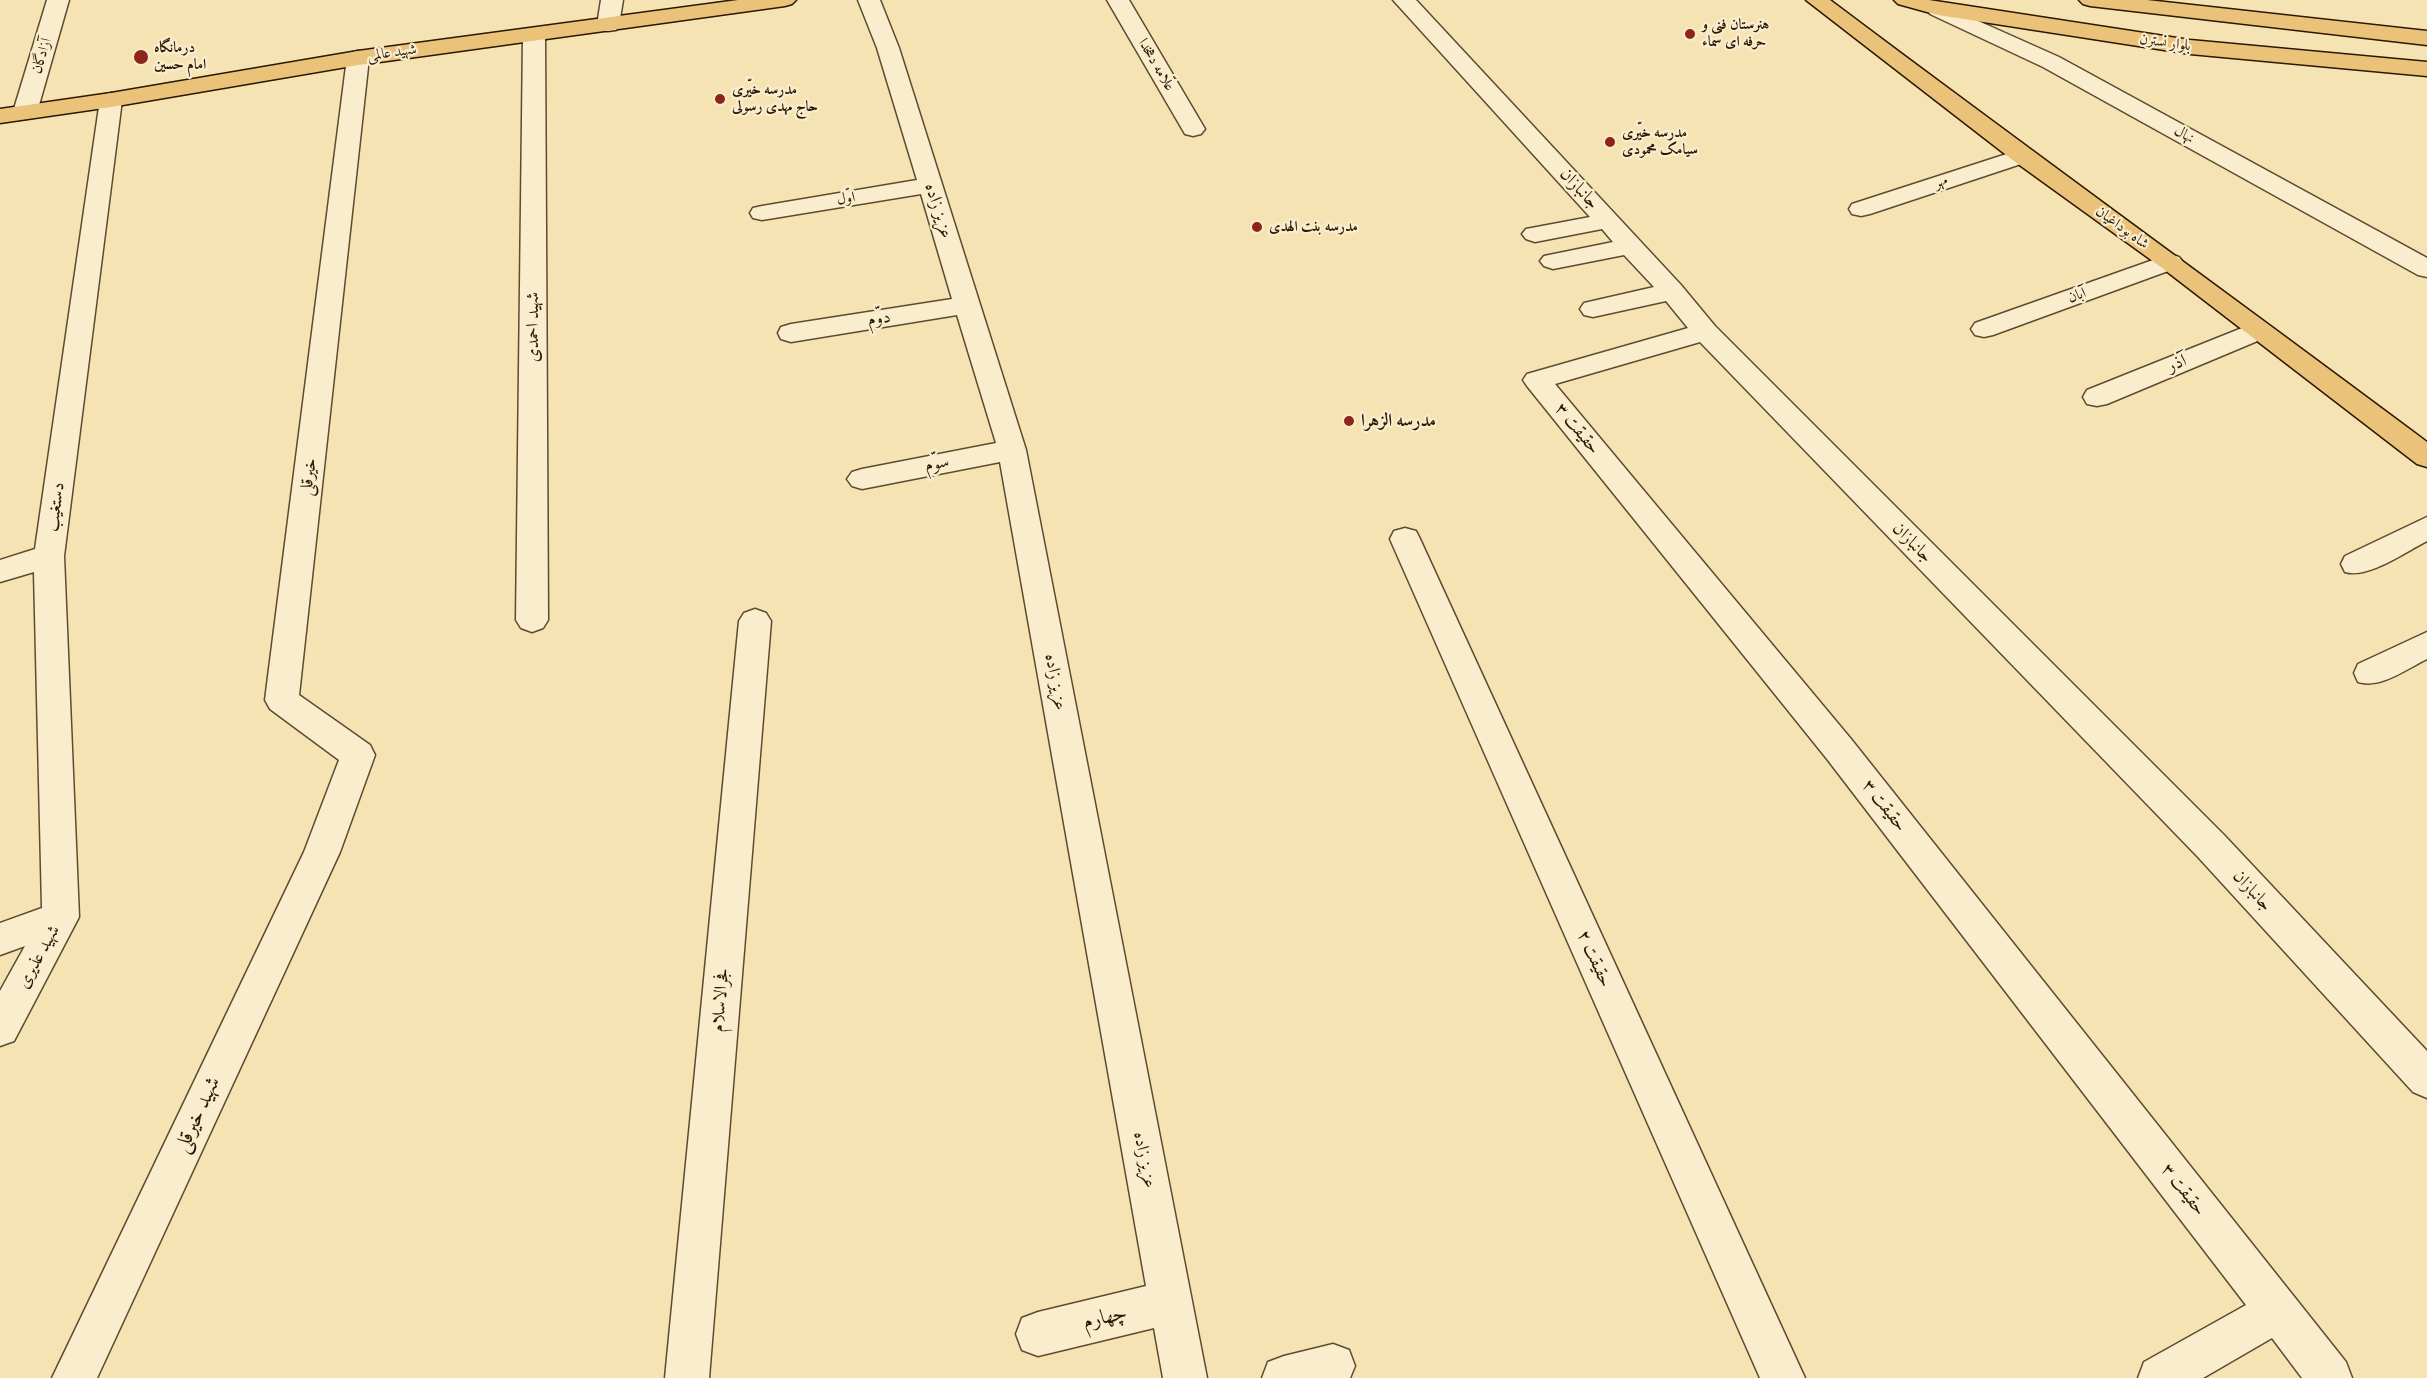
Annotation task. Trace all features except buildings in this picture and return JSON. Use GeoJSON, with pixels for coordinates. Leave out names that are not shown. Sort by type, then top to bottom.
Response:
{"type":"FeatureCollection","features":[{"type":"Feature","properties":{"kind":"main road","name":"شهید عالمی"},"geometry":{"type":"LineString","coordinates":[[0,116],[111,100],[358,58],[785,0]]}},
{"type":"Feature","properties":{"kind":"main road","name":"شاه بوداغیان"},"geometry":{"type":"LineString","coordinates":[[1817,0],[2022,156],[2170,262],[2427,457]]}},
{"type":"Feature","properties":{"kind":"main road","name":"بلوار نسترن"},"geometry":{"type":"LineString","coordinates":[[1905,0],[1938,9],[2190,47],[2427,69]]}},
{"type":"Feature","properties":{"kind":"main road","name":"بلوار نسترن"},"geometry":{"type":"LineString","coordinates":[[2090,0],[2427,38]]}},
{"type":"Feature","properties":{"kind":"street","name":"آزادگان"},"geometry":{"type":"LineString","coordinates":[[25,112],[58,0]]}},
{"type":"Feature","properties":{"kind":"street"},"geometry":{"type":"LineString","coordinates":[[608,25],[612,0]]}},
{"type":"Feature","properties":{"kind":"street","name":"عزیز زاده"},"geometry":{"type":"LineString","coordinates":[[869,0],[888,48],[1012,450],[1185,1378]]}},
{"type":"Feature","properties":{"kind":"street","name":"علّامه دهخدا"},"geometry":{"type":"LineString","coordinates":[[1118,0],[1193,129]]}},
{"type":"Feature","properties":{"kind":"street","name":"جانبازان"},"geometry":{"type":"LineString","coordinates":[[1404,0],[1672,291],[1705,332],[2211,846],[2427,1079]]}},
{"type":"Feature","properties":{"kind":"street","name":"نهال"},"geometry":{"type":"LineString","coordinates":[[1938,9],[2051,62],[2427,269]]}},
{"type":"Feature","properties":{"kind":"street","name":"شهید احمدی"},"geometry":{"type":"LineString","coordinates":[[532,620],[534,34]]}},
{"type":"Feature","properties":{"kind":"street","name":"خیرقلی"},"geometry":{"type":"LineString","coordinates":[[322,852],[358,755],[282,700],[358,58]]}},
{"type":"Feature","properties":{"kind":"street","name":"دستغیب"},"geometry":{"type":"LineString","coordinates":[[61,917],[49,556],[111,100]]}},
{"type":"Feature","properties":{"kind":"street","name":"مهر"},"geometry":{"type":"LineString","coordinates":[[1861,209],[2022,156]]}},
{"type":"Feature","properties":{"kind":"street","name":"اوّل"},"geometry":{"type":"LineString","coordinates":[[762,213],[930,185]]}},
{"type":"Feature","properties":{"kind":"street"},"geometry":{"type":"LineString","coordinates":[[1535,234],[1607,221]]}},
{"type":"Feature","properties":{"kind":"street"},"geometry":{"type":"LineString","coordinates":[[1553,261],[1630,246]]}},
{"type":"Feature","properties":{"kind":"street","name":"آبان"},"geometry":{"type":"LineString","coordinates":[[1983,329],[2170,262]]}},
{"type":"Feature","properties":{"kind":"street"},"geometry":{"type":"LineString","coordinates":[[1593,309],[1672,291]]}},
{"type":"Feature","properties":{"kind":"street","name":"دوّم"},"geometry":{"type":"LineString","coordinates":[[791,333],[968,305]]}},
{"type":"Feature","properties":{"kind":"street","name":"آذر"},"geometry":{"type":"LineString","coordinates":[[2097,397],[2258,331]]}},
{"type":"Feature","properties":{"kind":"street","name":"حقیقت ۳"},"geometry":{"type":"LineString","coordinates":[[1705,332],[1537,380],[1839,748],[2330,1378]]}},
{"type":"Feature","properties":{"kind":"street","name":"سوّم"},"geometry":{"type":"LineString","coordinates":[[862,479],[1012,450]]}},
{"type":"Feature","properties":{"kind":"street"},"geometry":{"type":"LineString","coordinates":[[2356,564],[2427,528]]}},
{"type":"Feature","properties":{"kind":"street","name":"حقیقت ۲"},"geometry":{"type":"LineString","coordinates":[[1405,539],[1782,1378]]}},
{"type":"Feature","properties":{"kind":"street"},"geometry":{"type":"LineString","coordinates":[[0,571],[49,556]]}},
{"type":"Feature","properties":{"kind":"street","name":"فجرالاسلام"},"geometry":{"type":"LineString","coordinates":[[687,1378],[756,621]]}},
{"type":"Feature","properties":{"kind":"street"},"geometry":{"type":"LineString","coordinates":[[2370,673],[2427,644]]}},
{"type":"Feature","properties":{"kind":"street","name":"شهید خیرقلی"},"geometry":{"type":"LineString","coordinates":[[74,1378],[322,852]]}},
{"type":"Feature","properties":{"kind":"street"},"geometry":{"type":"LineString","coordinates":[[0,939],[61,917]]}},
{"type":"Feature","properties":{"kind":"street","name":"شهید عذیری"},"geometry":{"type":"LineString","coordinates":[[0,1028],[61,917]]}},
{"type":"Feature","properties":{"kind":"street","name":"چهارم"},"geometry":{"type":"LineString","coordinates":[[1038,1334],[1171,1302]]}},
{"type":"Feature","properties":{"kind":"street"},"geometry":{"type":"LineString","coordinates":[[2160,1378],[2277,1311]]}},
{"type":"Feature","properties":{"kind":"street"},"geometry":{"type":"LineString","coordinates":[[1284,1378],[1333,1366]]}},
{"type":"Feature","properties":{"kind":"place","name":"هنرستان فنی و حرفه ای سماء"},"geometry":{"type":"Point","coordinates":[1690,34]}},
{"type":"Feature","properties":{"kind":"place","name":"درمانگاه امام حسین"},"geometry":{"type":"Point","coordinates":[141,57]}},
{"type":"Feature","properties":{"kind":"place","name":"مدرسه خیّری حاج مهدی رسولی"},"geometry":{"type":"Point","coordinates":[720,99]}},
{"type":"Feature","properties":{"kind":"place","name":"مدرسه خیّری سیامک محمودی"},"geometry":{"type":"Point","coordinates":[1610,142]}},
{"type":"Feature","properties":{"kind":"place","name":"مدرسه بنت الهدی"},"geometry":{"type":"Point","coordinates":[1257,227]}},
{"type":"Feature","properties":{"kind":"place","name":"مدرسه الزهرا"},"geometry":{"type":"Point","coordinates":[1349,421]}}]}
